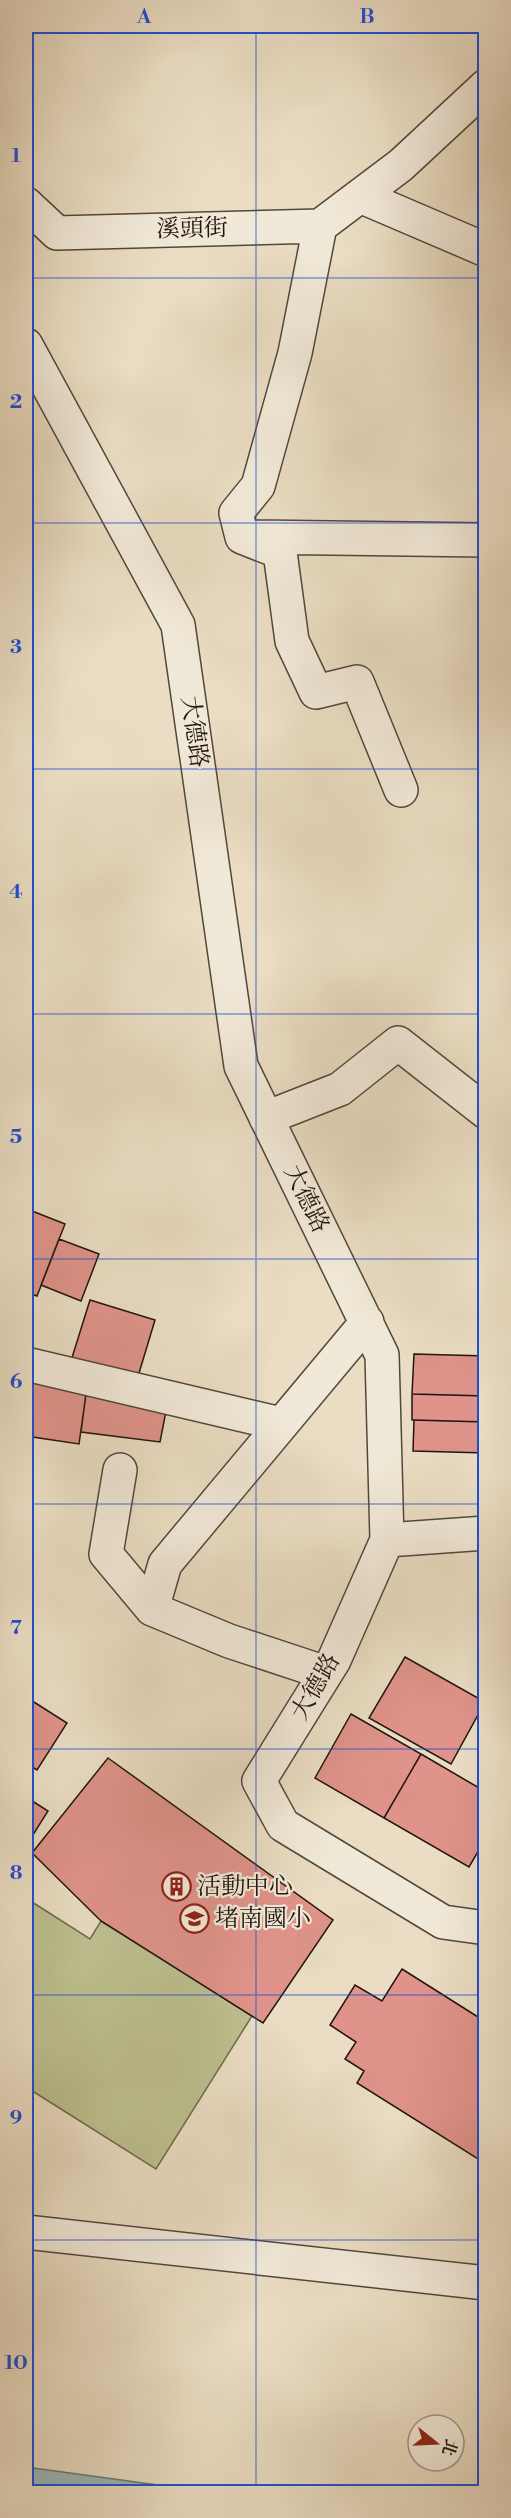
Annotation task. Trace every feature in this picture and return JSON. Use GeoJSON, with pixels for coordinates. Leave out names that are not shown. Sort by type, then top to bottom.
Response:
{"type":"FeatureCollection","features":[{"type":"Feature","properties":{"kind":"street"},"geometry":{"type":"LineString","coordinates":[[242,537],[236,513],[258,486],[295,353],[320,226],[401,165],[486,86]]}},
{"type":"Feature","properties":{"kind":"street"},"geometry":{"type":"LineString","coordinates":[[360,196],[486,250]]}},
{"type":"Feature","properties":{"kind":"street","name":"溪頭街"},"geometry":{"type":"LineString","coordinates":[[26,204],[57,233],[320,226]]}},
{"type":"Feature","properties":{"kind":"street","name":"大德路"},"geometry":{"type":"LineString","coordinates":[[26,345],[178,625],[241,1066],[382,1355],[387,1540],[334,1660],[259,1781],[283,1825],[443,1922],[486,1928]]}},
{"type":"Feature","properties":{"kind":"street"},"geometry":{"type":"LineString","coordinates":[[242,537],[486,540]]}},
{"type":"Feature","properties":{"kind":"street"},"geometry":{"type":"LineString","coordinates":[[242,537],[280,552],[292,641],[316,692],[357,682],[401,790]]}},
{"type":"Feature","properties":{"kind":"street"},"geometry":{"type":"LineString","coordinates":[[266,1118],[340,1089],[398,1043],[486,1112]]}},
{"type":"Feature","properties":{"kind":"street"},"geometry":{"type":"LineString","coordinates":[[152,1610],[165,1564],[366,1322]]}},
{"type":"Feature","properties":{"kind":"street"},"geometry":{"type":"LineString","coordinates":[[26,1364],[281,1424]]}},
{"type":"Feature","properties":{"kind":"street"},"geometry":{"type":"LineString","coordinates":[[120,1470],[106,1554],[152,1610],[228,1641],[326,1673]]}},
{"type":"Feature","properties":{"kind":"street"},"geometry":{"type":"LineString","coordinates":[[387,1540],[486,1533]]}},
{"type":"Feature","properties":{"kind":"street"},"geometry":{"type":"LineString","coordinates":[[26,2232],[486,2283]]}},
{"type":"Feature","properties":{"kind":"green space"},"geometry":{"type":"Polygon","coordinates":[[[32,1902],[90,1939],[101,1921],[252,2016],[156,2169],[26,2087],[26,1912],[32,1902]]]}},
{"type":"Feature","properties":{"kind":"water"},"geometry":{"type":"Polygon","coordinates":[[[26,2467],[209,2492],[26,2492],[26,2467]]]}},
{"type":"Feature","properties":{"kind":"building"},"geometry":{"type":"Polygon","coordinates":[[[27,1209],[65,1224],[37,1296],[26,1292],[27,1209]]]}},
{"type":"Feature","properties":{"kind":"building"},"geometry":{"type":"Polygon","coordinates":[[[59,1239],[99,1254],[81,1301],[41,1285],[59,1239]]]}},
{"type":"Feature","properties":{"kind":"building"},"geometry":{"type":"Polygon","coordinates":[[[90,1300],[155,1320],[136,1383],[70,1364],[90,1300]]]}},
{"type":"Feature","properties":{"kind":"building"},"geometry":{"type":"Polygon","coordinates":[[[414,1354],[486,1356],[486,1396],[412,1394],[414,1354]]]}},
{"type":"Feature","properties":{"kind":"building"},"geometry":{"type":"Polygon","coordinates":[[[26,1369],[88,1380],[79,1444],[26,1436],[26,1369]]]}},
{"type":"Feature","properties":{"kind":"building"},"geometry":{"type":"Polygon","coordinates":[[[87,1386],[168,1401],[160,1442],[81,1432],[87,1386]]]}},
{"type":"Feature","properties":{"kind":"building"},"geometry":{"type":"Polygon","coordinates":[[[412,1394],[486,1396],[486,1422],[412,1420],[412,1394]]]}},
{"type":"Feature","properties":{"kind":"building"},"geometry":{"type":"Polygon","coordinates":[[[414,1420],[486,1422],[486,1453],[413,1451],[414,1420]]]}},
{"type":"Feature","properties":{"kind":"building"},"geometry":{"type":"Polygon","coordinates":[[[405,1657],[485,1702],[451,1764],[369,1718],[405,1657]]]}},
{"type":"Feature","properties":{"kind":"building"},"geometry":{"type":"Polygon","coordinates":[[[26,1697],[67,1723],[37,1770],[26,1763],[26,1697]]]}},
{"type":"Feature","properties":{"kind":"building"},"geometry":{"type":"Polygon","coordinates":[[[351,1714],[421,1754],[384,1818],[315,1778],[351,1714]]]}},
{"type":"Feature","properties":{"kind":"building"},"geometry":{"type":"Polygon","coordinates":[[[421,1754],[486,1792],[486,1838],[469,1867],[384,1818],[421,1754]]]}},
{"type":"Feature","properties":{"kind":"building","name":"活動中心"},"geometry":{"type":"Polygon","coordinates":[[[108,1758],[333,1920],[263,2023],[101,1921],[32,1853],[108,1758]]]}},
{"type":"Feature","properties":{"kind":"building"},"geometry":{"type":"Polygon","coordinates":[[[26,1797],[48,1811],[26,1846],[26,1797]]]}},
{"type":"Feature","properties":{"kind":"building"},"geometry":{"type":"Polygon","coordinates":[[[402,1969],[486,2022],[486,2164],[357,2083],[364,2071],[345,2059],[356,2042],[330,2025],[355,1985],[382,2001],[402,1969]]]}},
{"type":"Feature","properties":{"kind":"place","name":"活動中心"},"geometry":{"type":"Point","coordinates":[176,1887]}},
{"type":"Feature","properties":{"kind":"place","name":"堵南國小"},"geometry":{"type":"Point","coordinates":[194,1919]}}]}
